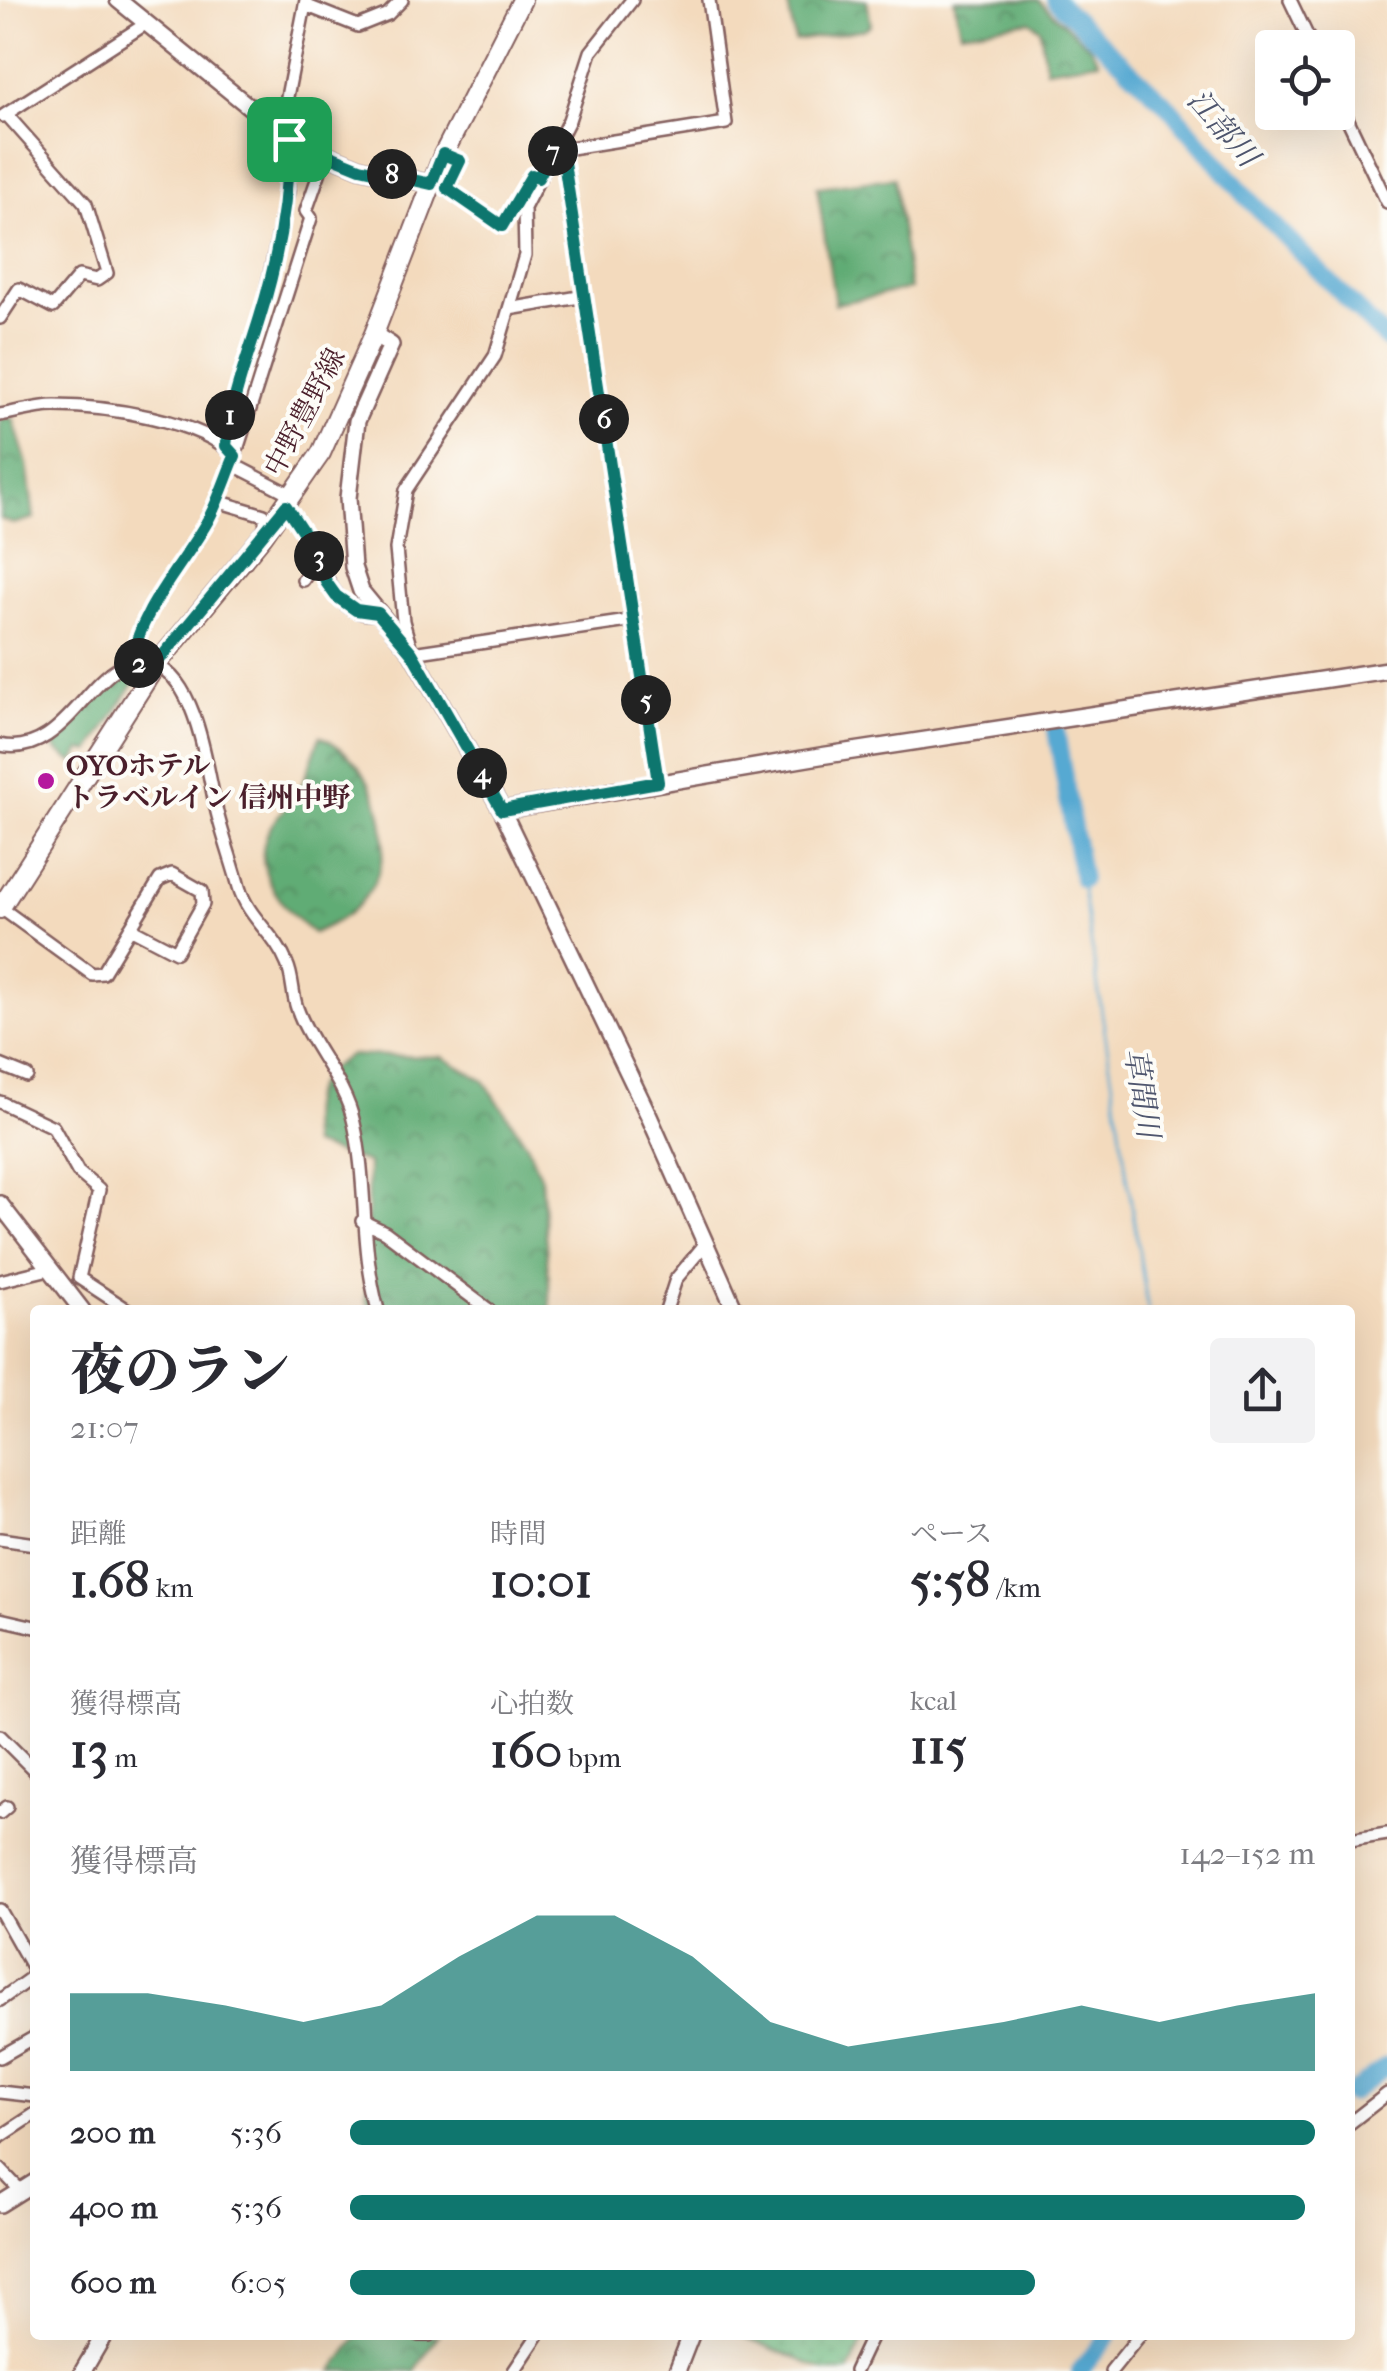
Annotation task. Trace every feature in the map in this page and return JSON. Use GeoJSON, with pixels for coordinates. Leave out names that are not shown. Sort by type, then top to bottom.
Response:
{"type":"FeatureCollection","features":[{"type":"Feature","properties":{"kind":"main road","name":"中野豊野線"},"geometry":{"type":"LineString","coordinates":[[0,908],[156,664],[267,530],[320,453],[374,334],[443,154],[522,0]]}},
{"type":"Feature","properties":{"kind":"street"},"geometry":{"type":"LineString","coordinates":[[118,0],[289,139],[325,157],[431,184]]}},
{"type":"Feature","properties":{"kind":"street"},"geometry":{"type":"LineString","coordinates":[[231,455],[228,420],[262,313],[288,191],[289,139],[284,112],[305,2],[358,26],[388,14],[402,0]]}},
{"type":"Feature","properties":{"kind":"street"},"geometry":{"type":"LineString","coordinates":[[412,653],[404,622],[396,549],[406,490],[495,356],[524,255],[524,208],[538,178],[558,150],[591,52],[632,0]]}},
{"type":"Feature","properties":{"kind":"street"},"geometry":{"type":"LineString","coordinates":[[558,150],[726,123],[708,0]]}},
{"type":"Feature","properties":{"kind":"street"},"geometry":{"type":"LineString","coordinates":[[1290,0],[1304,30]]}},
{"type":"Feature","properties":{"kind":"street"},"geometry":{"type":"LineString","coordinates":[[0,318],[19,289],[53,307],[79,276],[97,280],[107,273],[86,204],[3,116],[146,23]]}},
{"type":"Feature","properties":{"kind":"street"},"geometry":{"type":"LineString","coordinates":[[1353,130],[1387,202]]}},
{"type":"Feature","properties":{"kind":"street"},"geometry":{"type":"LineString","coordinates":[[558,150],[658,782]]}},
{"type":"Feature","properties":{"kind":"street"},"geometry":{"type":"LineString","coordinates":[[443,154],[460,161],[447,188],[502,226],[532,175],[538,178]]}},
{"type":"Feature","properties":{"kind":"street"},"geometry":{"type":"LineString","coordinates":[[132,662],[134,647],[151,614],[217,501],[311,218],[306,210],[325,157]]}},
{"type":"Feature","properties":{"kind":"street"},"geometry":{"type":"LineString","coordinates":[[509,309],[584,296]]}},
{"type":"Feature","properties":{"kind":"street"},"geometry":{"type":"LineString","coordinates":[[374,334],[391,344],[358,421],[348,498],[353,567],[362,590],[412,653],[502,810],[733,1305]]}},
{"type":"Feature","properties":{"kind":"street"},"geometry":{"type":"LineString","coordinates":[[0,415],[51,406],[160,419],[231,455],[289,500],[336,596],[356,610],[378,613]]}},
{"type":"Feature","properties":{"kind":"street"},"geometry":{"type":"LineString","coordinates":[[217,501],[264,515],[267,530]]}},
{"type":"Feature","properties":{"kind":"street"},"geometry":{"type":"LineString","coordinates":[[304,580],[319,556]]}},
{"type":"Feature","properties":{"kind":"street"},"geometry":{"type":"LineString","coordinates":[[412,653],[635,620]]}},
{"type":"Feature","properties":{"kind":"street"},"geometry":{"type":"LineString","coordinates":[[0,745],[39,744],[62,728],[75,704],[101,681],[132,662],[156,664],[177,683],[209,763],[215,807],[246,907],[287,963],[296,1006],[348,1100],[355,1124],[362,1222],[377,1305]]}},
{"type":"Feature","properties":{"kind":"street"},"geometry":{"type":"LineString","coordinates":[[502,810],[658,782],[1387,670]]}},
{"type":"Feature","properties":{"kind":"street"},"geometry":{"type":"LineString","coordinates":[[0,908],[92,974],[103,973],[130,928],[160,879],[172,874],[202,891],[203,904],[176,952],[130,928]]}},
{"type":"Feature","properties":{"kind":"street"},"geometry":{"type":"LineString","coordinates":[[0,1065],[27,1076]]}},
{"type":"Feature","properties":{"kind":"street"},"geometry":{"type":"LineString","coordinates":[[0,1102],[53,1127],[78,1172],[99,1190],[80,1278],[120,1305]]}},
{"type":"Feature","properties":{"kind":"street"},"geometry":{"type":"LineString","coordinates":[[0,1204],[34,1242],[49,1269],[78,1305]]}},
{"type":"Feature","properties":{"kind":"street"},"geometry":{"type":"LineString","coordinates":[[362,1222],[384,1232],[483,1305]]}},
{"type":"Feature","properties":{"kind":"street"},"geometry":{"type":"LineString","coordinates":[[668,1305],[676,1280],[706,1243]]}},
{"type":"Feature","properties":{"kind":"street"},"geometry":{"type":"LineString","coordinates":[[0,1280],[49,1269]]}},
{"type":"Feature","properties":{"kind":"street"},"geometry":{"type":"LineString","coordinates":[[0,1539],[30,1543]]}},
{"type":"Feature","properties":{"kind":"street"},"geometry":{"type":"LineString","coordinates":[[0,1619],[30,1626]]}},
{"type":"Feature","properties":{"kind":"street"},"geometry":{"type":"LineString","coordinates":[[0,1736],[30,1767]]}},
{"type":"Feature","properties":{"kind":"street"},"geometry":{"type":"LineString","coordinates":[[1355,1839],[1387,1834]]}},
{"type":"Feature","properties":{"kind":"street"},"geometry":{"type":"LineString","coordinates":[[0,1910],[30,1951]]}},
{"type":"Feature","properties":{"kind":"street"},"geometry":{"type":"LineString","coordinates":[[0,1939],[14,1930]]}},
{"type":"Feature","properties":{"kind":"street"},"geometry":{"type":"LineString","coordinates":[[0,2000],[30,1977]]}},
{"type":"Feature","properties":{"kind":"street"},"geometry":{"type":"LineString","coordinates":[[0,2057],[30,2039]]}},
{"type":"Feature","properties":{"kind":"street"},"geometry":{"type":"LineString","coordinates":[[0,2092],[30,2095]]}},
{"type":"Feature","properties":{"kind":"street"},"geometry":{"type":"LineString","coordinates":[[1355,2119],[1387,2094]]}},
{"type":"Feature","properties":{"kind":"street"},"geometry":{"type":"LineString","coordinates":[[0,2137],[30,2117]]}},
{"type":"Feature","properties":{"kind":"street"},"geometry":{"type":"LineString","coordinates":[[0,2169],[20,2191]]}},
{"type":"Feature","properties":{"kind":"street"},"geometry":{"type":"LineString","coordinates":[[0,2204],[30,2185]]}},
{"type":"Feature","properties":{"kind":"street"},"geometry":{"type":"LineString","coordinates":[[83,2371],[101,2340]]}},
{"type":"Feature","properties":{"kind":"street"},"geometry":{"type":"LineString","coordinates":[[514,2371],[535,2340]]}},
{"type":"Feature","properties":{"kind":"street"},"geometry":{"type":"LineString","coordinates":[[677,2371],[689,2340]]}},
{"type":"Feature","properties":{"kind":"street"},"geometry":{"type":"LineString","coordinates":[[855,2371],[870,2340]]}},
{"type":"Feature","properties":{"kind":"street"},"geometry":{"type":"LineString","coordinates":[[1111,2371],[1136,2340]]}},
{"type":"Feature","properties":{"kind":"green space"},"geometry":{"type":"Polygon","coordinates":[[[787,0],[867,0],[871,25],[795,41],[787,0]]]}},
{"type":"Feature","properties":{"kind":"green space"},"geometry":{"type":"Polygon","coordinates":[[[954,0],[1038,0],[1090,47],[1099,61],[1046,69],[1040,29],[1030,21],[961,32],[954,0]]]}},
{"type":"Feature","properties":{"kind":"green space"},"geometry":{"type":"Polygon","coordinates":[[[894,178],[910,289],[835,304],[817,187],[894,178]]]}},
{"type":"Feature","properties":{"kind":"green space"},"geometry":{"type":"Polygon","coordinates":[[[13,418],[27,464],[34,518],[13,524],[0,519],[0,419],[13,418]]]}},
{"type":"Feature","properties":{"kind":"green space"},"geometry":{"type":"Polygon","coordinates":[[[137,670],[137,679],[90,752],[81,750],[74,763],[55,749],[55,741],[111,682],[137,670]]]}},
{"type":"Feature","properties":{"kind":"green space"},"geometry":{"type":"Polygon","coordinates":[[[320,736],[340,748],[370,784],[379,807],[383,854],[377,876],[360,903],[313,933],[293,916],[276,893],[264,867],[263,854],[267,833],[300,788],[320,736]]]}},
{"type":"Feature","properties":{"kind":"green space"},"geometry":{"type":"Polygon","coordinates":[[[351,1055],[442,1057],[484,1081],[527,1144],[541,1178],[551,1305],[368,1305],[368,1163],[311,1145],[309,1130],[314,1092],[319,1081],[351,1055]]]}},
{"type":"Feature","properties":{"kind":"green space"},"geometry":{"type":"Polygon","coordinates":[[[355,2340],[435,2340],[415,2371],[333,2371],[355,2340]]]}},
{"type":"Feature","properties":{"kind":"green space"},"geometry":{"type":"Polygon","coordinates":[[[752,2340],[864,2340],[849,2371],[826,2371],[752,2340]]]}},
{"type":"Feature","properties":{"kind":"waterway","name":"江部川"},"geometry":{"type":"LineString","coordinates":[[1055,0],[1166,104],[1253,204],[1387,340]]}},
{"type":"Feature","properties":{"kind":"waterway","name":"草間川"},"geometry":{"type":"LineString","coordinates":[[1055,725],[1082,879]]}},
{"type":"Feature","properties":{"kind":"waterway","name":"草間川"},"geometry":{"type":"LineString","coordinates":[[1082,885],[1147,1305]]}},
{"type":"Feature","properties":{"kind":"waterway"},"geometry":{"type":"LineString","coordinates":[[1355,2090],[1387,2066]]}},
{"type":"Feature","properties":{"kind":"waterway"},"geometry":{"type":"LineString","coordinates":[[1080,2371],[1105,2340]]}},
{"type":"Feature","properties":{"kind":"place","name":"OYOホテル トラベルイン 信州中野"},"geometry":{"type":"Point","coordinates":[46,781]}},
{"type":"Feature","properties":{"kind":"route"},"geometry":{"type":"LineString","coordinates":[[289,139],[325,157],[431,184],[443,154],[460,161],[447,188],[502,226],[532,175],[538,178],[553,150],[562,149],[658,782],[502,810],[412,653],[378,613],[356,610],[336,596],[326,582],[319,556],[286,506],[156,664],[132,662],[134,647],[177,565],[207,521],[235,456],[226,446],[228,420],[262,313],[288,191],[289,139]]}}]}
